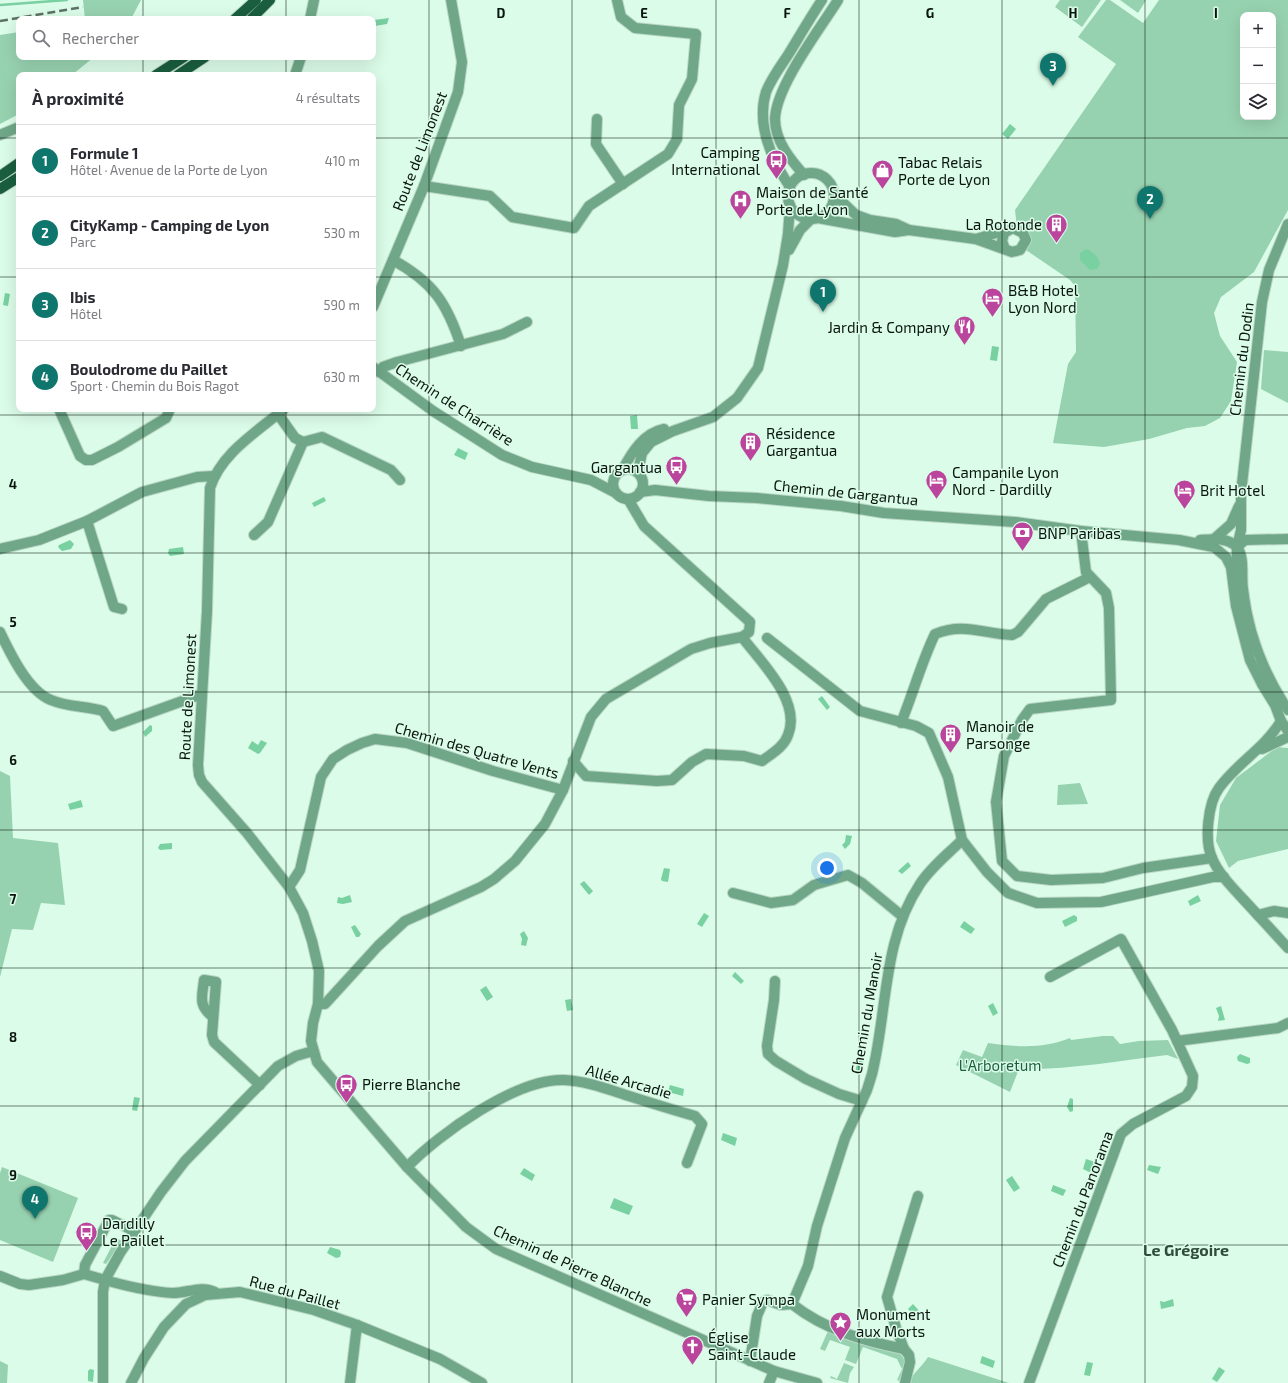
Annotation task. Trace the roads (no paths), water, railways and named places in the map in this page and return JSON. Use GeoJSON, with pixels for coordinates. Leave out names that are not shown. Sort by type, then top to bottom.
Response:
{"type":"FeatureCollection","features":[{"type":"Feature","properties":{"kind":"main road"},"geometry":{"type":"LineString","coordinates":[[238,16],[256,0]]}},
{"type":"Feature","properties":{"kind":"main road"},"geometry":{"type":"LineString","coordinates":[[254,16],[270,0]]}},
{"type":"Feature","properties":{"kind":"main road"},"geometry":{"type":"LineString","coordinates":[[161,72],[179,60]]}},
{"type":"Feature","properties":{"kind":"main road"},"geometry":{"type":"LineString","coordinates":[[182,72],[200,60]]}},
{"type":"Feature","properties":{"kind":"main road"},"geometry":{"type":"LineString","coordinates":[[0,176],[16,166]]}},
{"type":"Feature","properties":{"kind":"main road"},"geometry":{"type":"LineString","coordinates":[[0,189],[16,179]]}},
{"type":"Feature","properties":{"kind":"street"},"geometry":{"type":"LineString","coordinates":[[311,16],[314,0]]}},
{"type":"Feature","properties":{"kind":"street","name":"Route de Limonest"},"geometry":{"type":"LineString","coordinates":[[376,300],[424,186],[453,107],[461,77],[462,62],[451,0]]}},
{"type":"Feature","properties":{"kind":"street"},"geometry":{"type":"LineString","coordinates":[[424,186],[490,196],[512,217],[574,228],[589,206],[668,154],[677,139],[679,105],[692,79],[696,34],[635,28],[622,17],[617,0]]}},
{"type":"Feature","properties":{"kind":"street"},"geometry":{"type":"LineString","coordinates":[[790,187],[780,172],[767,140],[763,120],[764,102],[766,92],[774,76],[822,0]]}},
{"type":"Feature","properties":{"kind":"street"},"geometry":{"type":"LineString","coordinates":[[804,175],[784,149],[778,135],[776,119],[778,102],[785,83],[838,0]]}},
{"type":"Feature","properties":{"kind":"street"},"geometry":{"type":"LineString","coordinates":[[296,72],[300,60]]}},
{"type":"Feature","properties":{"kind":"street"},"geometry":{"type":"LineString","coordinates":[[596,119],[596,144],[623,184]]}},
{"type":"Feature","properties":{"kind":"street"},"geometry":{"type":"LineString","coordinates":[[0,135],[16,128]]}},
{"type":"Feature","properties":{"kind":"street"},"geometry":{"type":"LineString","coordinates":[[635,495],[642,488],[640,476],[642,453],[651,442],[662,435],[713,417],[737,398],[758,368],[783,266],[788,234],[790,187],[798,178],[811,174],[823,177],[831,186],[834,194],[856,215],[870,220],[896,224],[910,230]]}},
{"type":"Feature","properties":{"kind":"street"},"geometry":{"type":"LineString","coordinates":[[783,266],[795,237],[814,219],[824,215],[830,209],[834,194]]}},
{"type":"Feature","properties":{"kind":"street"},"geometry":{"type":"LineString","coordinates":[[790,205],[798,215],[814,219],[895,232],[910,230],[976,239],[1012,252],[1020,250],[1026,240],[1020,230],[1013,228],[976,239]]}},
{"type":"Feature","properties":{"kind":"street","name":"Chemin du Dodin"},"geometry":{"type":"LineString","coordinates":[[1235,598],[1237,547],[1241,530],[1241,501],[1262,302],[1269,270],[1288,224]]}},
{"type":"Feature","properties":{"kind":"street"},"geometry":{"type":"LineString","coordinates":[[1005,249],[1002,237],[1006,230]]}},
{"type":"Feature","properties":{"kind":"street"},"geometry":{"type":"LineString","coordinates":[[392,260],[424,280],[438,296],[453,320],[461,346]]}},
{"type":"Feature","properties":{"kind":"street"},"geometry":{"type":"LineString","coordinates":[[376,369],[503,334],[527,322]]}},
{"type":"Feature","properties":{"kind":"street","name":"Chemin de Charrière"},"geometry":{"type":"LineString","coordinates":[[376,369],[433,411],[502,455],[532,467],[591,480],[616,493]]}},
{"type":"Feature","properties":{"kind":"street"},"geometry":{"type":"LineString","coordinates":[[60,412],[80,456],[86,460],[92,460],[118,447],[166,418],[169,412]]}},
{"type":"Feature","properties":{"kind":"street"},"geometry":{"type":"LineString","coordinates":[[281,412],[295,438],[303,442],[322,437],[391,470],[400,480]]}},
{"type":"Feature","properties":{"kind":"street","name":"Route de Limonest"},"geometry":{"type":"LineString","coordinates":[[281,412],[246,440],[224,462],[214,476],[210,488],[207,611],[199,775],[202,782],[247,833],[289,887],[302,913],[316,957],[319,980],[318,1004],[313,1023],[311,1041],[313,1051]]}},
{"type":"Feature","properties":{"kind":"street"},"geometry":{"type":"LineString","coordinates":[[635,495],[616,493],[613,481],[638,446],[651,433],[668,428],[685,426]]}},
{"type":"Feature","properties":{"kind":"street"},"geometry":{"type":"LineString","coordinates":[[254,536],[268,522],[303,442]]}},
{"type":"Feature","properties":{"kind":"street"},"geometry":{"type":"LineString","coordinates":[[620,471],[631,469],[655,490]]}},
{"type":"Feature","properties":{"kind":"street","name":"Chemin de Charrière"},"geometry":{"type":"LineString","coordinates":[[591,480],[620,471]]}},
{"type":"Feature","properties":{"kind":"street"},"geometry":{"type":"LineString","coordinates":[[0,549],[39,540],[87,521],[142,492],[197,477],[214,476]]}},
{"type":"Feature","properties":{"kind":"street","name":"Chemin de Gargantua"},"geometry":{"type":"LineString","coordinates":[[635,495],[655,490],[709,496],[757,498],[841,506],[884,513],[1015,522],[1081,531],[1190,541],[1206,544],[1221,551]]}},
{"type":"Feature","properties":{"kind":"street"},"geometry":{"type":"LineString","coordinates":[[318,1004],[325,1004],[378,946],[405,921],[481,887],[505,870],[530,844],[545,824],[563,790],[591,716],[606,699],[691,649],[710,643],[742,637],[749,632],[750,622],[644,526],[639,516],[635,495]]}},
{"type":"Feature","properties":{"kind":"street","name":"Chemin du Dodin"},"geometry":{"type":"LineString","coordinates":[[1214,539],[1231,524],[1241,501]]}},
{"type":"Feature","properties":{"kind":"street"},"geometry":{"type":"LineString","coordinates":[[87,521],[114,607],[122,609]]}},
{"type":"Feature","properties":{"kind":"street"},"geometry":{"type":"LineString","coordinates":[[1081,531],[1086,572],[1106,593],[1109,608],[1111,700],[1030,709],[1022,720],[1004,756],[996,802],[1002,861],[1017,876],[1051,880],[1103,878],[1143,868],[1212,858]]}},
{"type":"Feature","properties":{"kind":"street"},"geometry":{"type":"LineString","coordinates":[[1190,541],[1214,539],[1229,542],[1237,547],[1241,556],[1242,580],[1248,625],[1267,675],[1288,710]]}},
{"type":"Feature","properties":{"kind":"street"},"geometry":{"type":"LineString","coordinates":[[1221,551],[1230,551],[1245,540],[1288,539]]}},
{"type":"Feature","properties":{"kind":"street"},"geometry":{"type":"LineString","coordinates":[[1221,551],[1231,567],[1235,598],[1246,648],[1262,684],[1276,705],[1288,731]]}},
{"type":"Feature","properties":{"kind":"street"},"geometry":{"type":"LineString","coordinates":[[901,724],[918,681],[924,657],[935,634],[948,628],[963,628],[1012,635],[1018,632],[1046,599],[1090,577]]}},
{"type":"Feature","properties":{"kind":"street"},"geometry":{"type":"LineString","coordinates":[[0,632],[23,674],[35,690],[50,700],[103,711],[113,726],[202,694]]}},
{"type":"Feature","properties":{"kind":"street"},"geometry":{"type":"LineString","coordinates":[[573,761],[586,776],[657,781],[672,780],[692,762],[706,754],[738,756],[762,761],[776,751],[788,735],[790,717],[784,696],[769,669],[742,637]]}},
{"type":"Feature","properties":{"kind":"street"},"geometry":{"type":"LineString","coordinates":[[767,638],[860,711],[901,724],[916,726],[929,733],[948,777],[962,840],[987,872],[1008,893],[1037,903],[1101,902],[1214,877],[1224,877]]}},
{"type":"Feature","properties":{"kind":"street"},"geometry":{"type":"LineString","coordinates":[[1284,721],[1258,750],[1235,769],[1218,789],[1209,810],[1208,839],[1212,858],[1224,877],[1288,948]]}},
{"type":"Feature","properties":{"kind":"street"},"geometry":{"type":"LineString","coordinates":[[1258,750],[1288,737]]}},
{"type":"Feature","properties":{"kind":"street","name":"Chemin des Quatre Vents"},"geometry":{"type":"LineString","coordinates":[[289,887],[300,870],[321,778],[333,759],[362,743],[375,739],[407,743],[493,771],[563,790]]}},
{"type":"Feature","properties":{"kind":"street","name":"Chemin du Manoir"},"geometry":{"type":"LineString","coordinates":[[794,1301],[808,1266],[817,1226],[846,1138],[862,1101],[874,1065],[893,945],[902,916],[921,883],[962,840]]}},
{"type":"Feature","properties":{"kind":"street"},"geometry":{"type":"LineString","coordinates":[[733,893],[771,903],[793,900],[814,885],[848,875],[862,883],[902,916]]}},
{"type":"Feature","properties":{"kind":"street"},"geometry":{"type":"LineString","coordinates":[[1258,915],[1274,911],[1288,913]]}},
{"type":"Feature","properties":{"kind":"street","name":"Chemin du Panorama"},"geometry":{"type":"LineString","coordinates":[[1029,1383],[1121,1134],[1134,1124],[1182,1099],[1189,1093],[1192,1087],[1193,1076],[1177,1041],[1121,939],[1050,977]]}},
{"type":"Feature","properties":{"kind":"street"},"geometry":{"type":"LineString","coordinates":[[775,981],[774,1000],[767,1046],[768,1054],[776,1061],[806,1079],[839,1094],[862,1101]]}},
{"type":"Feature","properties":{"kind":"street"},"geometry":{"type":"LineString","coordinates":[[213,1017],[212,1035],[214,1042],[260,1085]]}},
{"type":"Feature","properties":{"kind":"street"},"geometry":{"type":"LineString","coordinates":[[1177,1041],[1278,1028],[1288,1023]]}},
{"type":"Feature","properties":{"kind":"street"},"geometry":{"type":"LineString","coordinates":[[103,1383],[103,1292],[134,1231],[171,1178],[185,1161],[260,1085],[286,1061],[313,1051]]}},
{"type":"Feature","properties":{"kind":"street","name":"Chemin de Pierre Blanche"},"geometry":{"type":"LineString","coordinates":[[313,1051],[317,1062],[323,1070],[407,1167],[466,1227],[496,1249],[774,1372],[817,1383]]}},
{"type":"Feature","properties":{"kind":"street","name":"Allée Arcadie"},"geometry":{"type":"LineString","coordinates":[[407,1167],[451,1128],[518,1090],[540,1081],[563,1080],[591,1083],[696,1116],[702,1124],[687,1163]]}},
{"type":"Feature","properties":{"kind":"street"},"geometry":{"type":"LineString","coordinates":[[905,1383],[910,1362],[909,1355],[904,1349],[889,1308],[887,1297],[918,1196]]}},
{"type":"Feature","properties":{"kind":"street"},"geometry":{"type":"LineString","coordinates":[[84,1274],[85,1265],[109,1220],[112,1220],[134,1231]]}},
{"type":"Feature","properties":{"kind":"street"},"geometry":{"type":"LineString","coordinates":[[0,1276],[20,1284],[29,1285],[63,1280],[84,1274],[129,1287],[174,1293],[208,1288],[218,1293]]}},
{"type":"Feature","properties":{"kind":"street","name":"Rue du Paillet"},"geometry":{"type":"LineString","coordinates":[[131,1383],[155,1340],[176,1313],[186,1304],[198,1298],[218,1293],[240,1292],[314,1310],[357,1325],[440,1359],[482,1383]]}},
{"type":"Feature","properties":{"kind":"street"},"geometry":{"type":"LineString","coordinates":[[750,1361],[757,1316],[763,1302],[767,1300],[782,1305],[794,1301],[830,1328],[881,1344],[904,1349]]}},
{"type":"Feature","properties":{"kind":"street"},"geometry":{"type":"LineString","coordinates":[[350,1383],[357,1325]]}},
{"type":"Feature","properties":{"kind":"street"},"geometry":{"type":"LineString","coordinates":[[769,1383],[774,1372]]}},
{"type":"Feature","properties":{"kind":"waterway"},"geometry":{"type":"LineString","coordinates":[[0,5],[67,0]]}},
{"type":"Feature","properties":{"kind":"railway"},"geometry":{"type":"LineString","coordinates":[[30,16],[83,7]]}},
{"type":"Feature","properties":{"kind":"railway"},"geometry":{"type":"LineString","coordinates":[[0,21],[16,18]]}},
{"type":"Feature","properties":{"kind":"place","name":"Ibis"},"geometry":{"type":"Point","coordinates":[1053,86]}},
{"type":"Feature","properties":{"kind":"place","name":"Camping International"},"geometry":{"type":"Point","coordinates":[776,180]}},
{"type":"Feature","properties":{"kind":"place","name":"Tabac Relais Porte de Lyon"},"geometry":{"type":"Point","coordinates":[882,190]}},
{"type":"Feature","properties":{"kind":"place","name":"CityKamp - Camping de Lyon"},"geometry":{"type":"Point","coordinates":[1150,219]}},
{"type":"Feature","properties":{"kind":"place","name":"Maison de Santé Porte de Lyon"},"geometry":{"type":"Point","coordinates":[741,220]}},
{"type":"Feature","properties":{"kind":"place","name":"La Rotonde"},"geometry":{"type":"Point","coordinates":[1057,244]}},
{"type":"Feature","properties":{"kind":"place","name":"Formule 1"},"geometry":{"type":"Point","coordinates":[823,312]}},
{"type":"Feature","properties":{"kind":"place","name":"B&B Hotel Lyon Nord"},"geometry":{"type":"Point","coordinates":[992,318]}},
{"type":"Feature","properties":{"kind":"place","name":"Jardin & Company"},"geometry":{"type":"Point","coordinates":[965,346]}},
{"type":"Feature","properties":{"kind":"place","name":"Résidence Gargantua"},"geometry":{"type":"Point","coordinates":[750,462]}},
{"type":"Feature","properties":{"kind":"place","name":"Gargantua"},"geometry":{"type":"Point","coordinates":[677,486]}},
{"type":"Feature","properties":{"kind":"place","name":"Campanile Lyon Nord - Dardilly"},"geometry":{"type":"Point","coordinates":[936,500]}},
{"type":"Feature","properties":{"kind":"place","name":"Brit Hotel"},"geometry":{"type":"Point","coordinates":[1184,510]}},
{"type":"Feature","properties":{"kind":"place","name":"BNP Paribas"},"geometry":{"type":"Point","coordinates":[1022,552]}},
{"type":"Feature","properties":{"kind":"place","name":"Manoir de Parsonge"},"geometry":{"type":"Point","coordinates":[950,754]}},
{"type":"Feature","properties":{"kind":"place","name":"Pierre Blanche"},"geometry":{"type":"Point","coordinates":[346,1104]}},
{"type":"Feature","properties":{"kind":"place","name":"Boulodrome du Paillet"},"geometry":{"type":"Point","coordinates":[35,1219]}},
{"type":"Feature","properties":{"kind":"place","name":"Dardilly Le Paillet"},"geometry":{"type":"Point","coordinates":[87,1252]}},
{"type":"Feature","properties":{"kind":"place","name":"Panier Sympa"},"geometry":{"type":"Point","coordinates":[687,1318]}},
{"type":"Feature","properties":{"kind":"place","name":"Monument aux Morts"},"geometry":{"type":"Point","coordinates":[840,1342]}},
{"type":"Feature","properties":{"kind":"place","name":"Église Saint-Claude"},"geometry":{"type":"Point","coordinates":[693,1366]}},
{"type":"Feature","properties":{"kind":"district","name":"Le Grégoire"},"geometry":{"type":"Point","coordinates":[1186,1249]}},
{"type":"Feature","properties":{"kind":"park label","name":"L'Arboretum"},"geometry":{"type":"Point","coordinates":[1000,1065]}}]}
